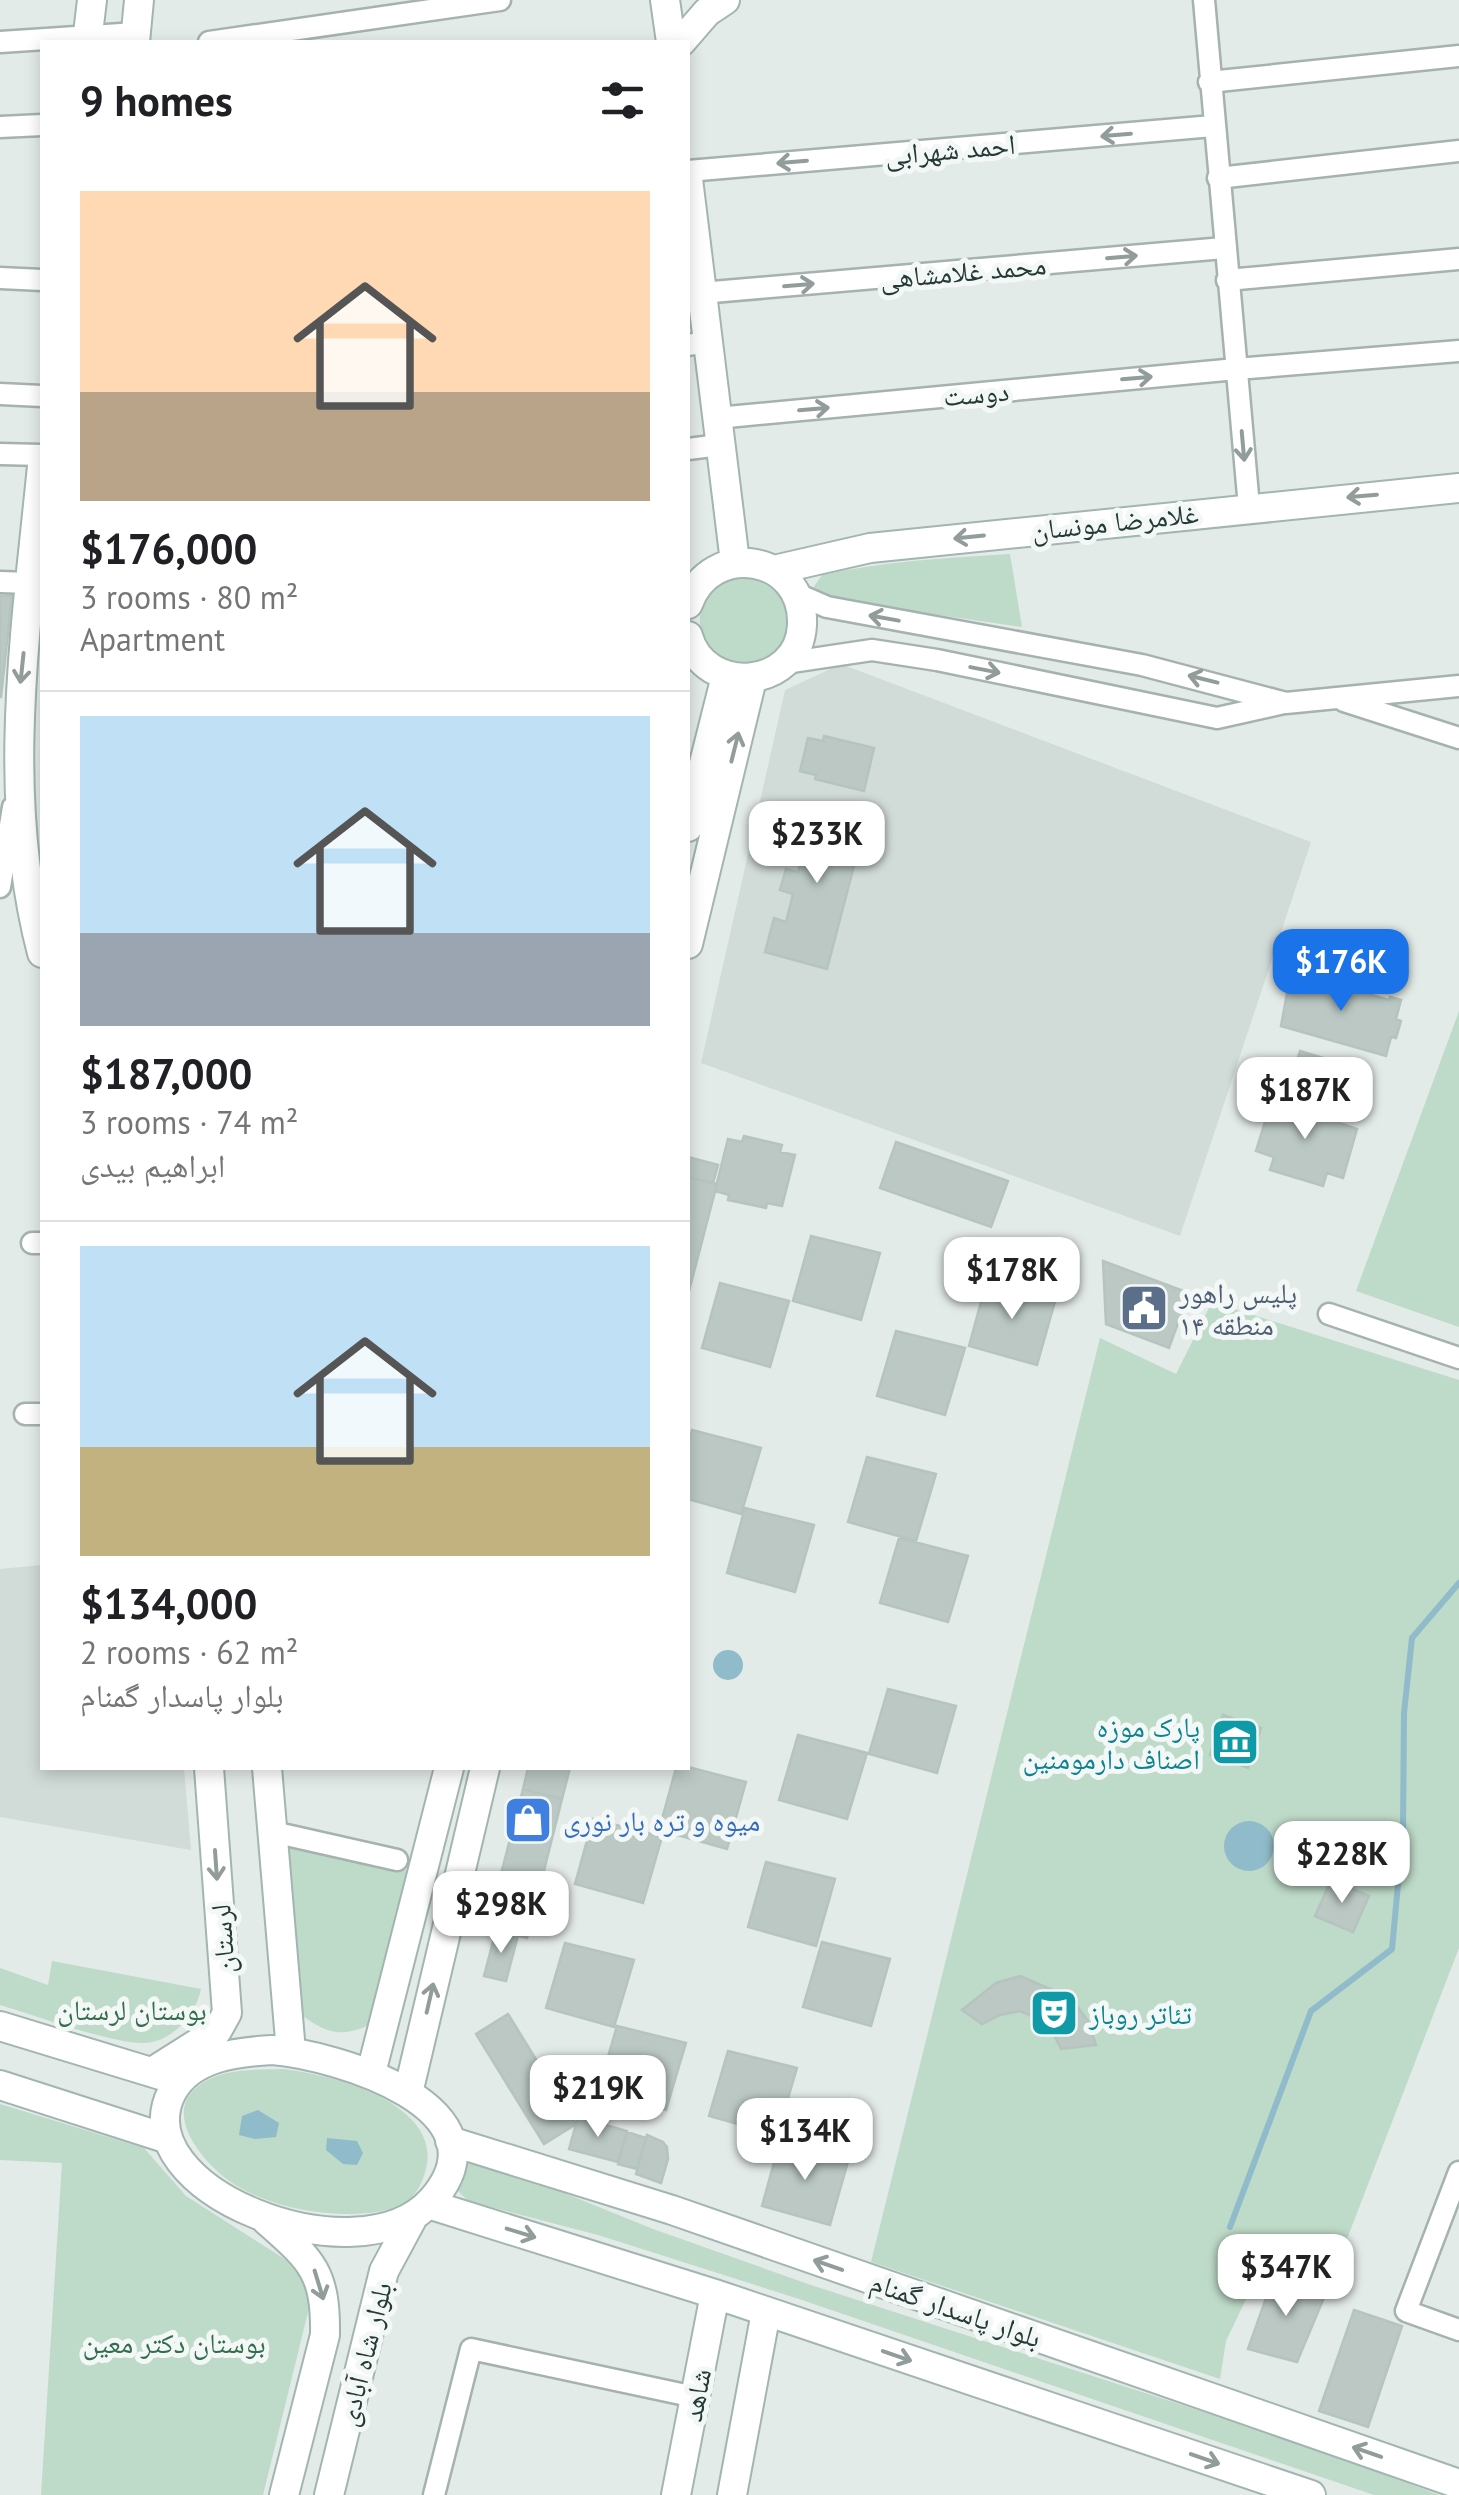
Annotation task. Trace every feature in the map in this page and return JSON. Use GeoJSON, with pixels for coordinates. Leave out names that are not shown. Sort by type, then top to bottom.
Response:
{"type":"FeatureCollection","features":[{"type":"Feature","properties":{"kind":"main road"},"geometry":{"type":"LineString","coordinates":[[88,40],[92,0]]}},
{"type":"Feature","properties":{"kind":"main road"},"geometry":{"type":"LineString","coordinates":[[135,38],[140,0]]}},
{"type":"Feature","properties":{"kind":"main road"},"geometry":{"type":"LineString","coordinates":[[666,0],[671,40]]}},
{"type":"Feature","properties":{"kind":"main road"},"geometry":{"type":"LineString","coordinates":[[683,40],[707,12],[725,0]]}},
{"type":"Feature","properties":{"kind":"main road"},"geometry":{"type":"LineString","coordinates":[[690,220],[692,261],[702,293],[698,344],[718,431],[734,562]]}},
{"type":"Feature","properties":{"kind":"main road"},"geometry":{"type":"LineString","coordinates":[[40,486],[18,704],[20,784],[32,917],[40,946]]}},
{"type":"Feature","properties":{"kind":"main road","name":"غلامرضا مونسان"},"geometry":{"type":"LineString","coordinates":[[774,570],[870,548],[1459,488]]}},
{"type":"Feature","properties":{"kind":"main road"},"geometry":{"type":"LineString","coordinates":[[690,640],[700,661],[739,677],[770,674],[785,663],[802,630],[797,594],[774,570],[755,563],[734,562],[696,579]]}},
{"type":"Feature","properties":{"kind":"main road"},"geometry":{"type":"LineString","coordinates":[[691,796],[739,677]]}},
{"type":"Feature","properties":{"kind":"main road"},"geometry":{"type":"LineString","coordinates":[[690,934],[739,677]]}},
{"type":"Feature","properties":{"kind":"main road","name":"لرستان"},"geometry":{"type":"LineString","coordinates":[[165,2076],[217,2032],[227,2013],[209,1770]]}},
{"type":"Feature","properties":{"kind":"main road"},"geometry":{"type":"LineString","coordinates":[[267,1770],[292,2052]]}},
{"type":"Feature","properties":{"kind":"main road"},"geometry":{"type":"LineString","coordinates":[[371,2073],[448,1770]]}},
{"type":"Feature","properties":{"kind":"main road"},"geometry":{"type":"LineString","coordinates":[[408,2093],[485,1770]]}},
{"type":"Feature","properties":{"kind":"main road"},"geometry":{"type":"LineString","coordinates":[[0,2026],[165,2076],[227,2055],[261,2051],[292,2052],[342,2062],[408,2093],[443,2126],[450,2141],[448,2172],[440,2190],[420,2212],[383,2230],[355,2234],[285,2224],[210,2188],[176,2156],[165,2138],[162,2120],[165,2076]]}},
{"type":"Feature","properties":{"kind":"main road"},"geometry":{"type":"LineString","coordinates":[[0,2085],[165,2138]]}},
{"type":"Feature","properties":{"kind":"main road","name":"بلوار پاسدار گمنام"},"geometry":{"type":"LineString","coordinates":[[450,2141],[672,2210],[1459,2484]]}},
{"type":"Feature","properties":{"kind":"main road"},"geometry":{"type":"LineString","coordinates":[[420,2212],[714,2294],[1311,2495]]}},
{"type":"Feature","properties":{"kind":"main road","name":"بلوار شاه آبادی"},"geometry":{"type":"LineString","coordinates":[[329,2495],[384,2271],[420,2212]]}},
{"type":"Feature","properties":{"kind":"main road","name":"بلوار شاه آبادی"},"geometry":{"type":"LineString","coordinates":[[257,2213],[311,2264],[318,2274],[326,2308],[325,2335],[284,2495]]}},
{"type":"Feature","properties":{"kind":"main road","name":"شاهد"},"geometry":{"type":"LineString","coordinates":[[676,2495],[714,2294]]}},
{"type":"Feature","properties":{"kind":"main road","name":"شاهد"},"geometry":{"type":"LineString","coordinates":[[736,2494],[766,2312]]}},
{"type":"Feature","properties":{"kind":"street"},"geometry":{"type":"LineString","coordinates":[[224,40],[500,0]]}},
{"type":"Feature","properties":{"kind":"street"},"geometry":{"type":"LineString","coordinates":[[1204,0],[1249,507]]}},
{"type":"Feature","properties":{"kind":"street"},"geometry":{"type":"LineString","coordinates":[[88,40],[135,38]]}},
{"type":"Feature","properties":{"kind":"street"},"geometry":{"type":"LineString","coordinates":[[0,42],[40,41]]}},
{"type":"Feature","properties":{"kind":"street"},"geometry":{"type":"LineString","coordinates":[[1209,82],[1459,56]]}},
{"type":"Feature","properties":{"kind":"street"},"geometry":{"type":"LineString","coordinates":[[0,127],[40,125]]}},
{"type":"Feature","properties":{"kind":"street","name":"احمد شهرابی"},"geometry":{"type":"LineString","coordinates":[[690,172],[1213,126]]}},
{"type":"Feature","properties":{"kind":"street"},"geometry":{"type":"LineString","coordinates":[[1218,178],[1459,151]]}},
{"type":"Feature","properties":{"kind":"street","name":"محمد غلامشاهی"},"geometry":{"type":"LineString","coordinates":[[702,293],[1224,248]]}},
{"type":"Feature","properties":{"kind":"street"},"geometry":{"type":"LineString","coordinates":[[1227,280],[1459,259]]}},
{"type":"Feature","properties":{"kind":"street"},"geometry":{"type":"LineString","coordinates":[[0,278],[40,280]]}},
{"type":"Feature","properties":{"kind":"street","name":"دوست"},"geometry":{"type":"LineString","coordinates":[[690,448],[718,431],[1236,369],[1459,351]]}},
{"type":"Feature","properties":{"kind":"street"},"geometry":{"type":"LineString","coordinates":[[0,394],[40,396]]}},
{"type":"Feature","properties":{"kind":"street"},"geometry":{"type":"LineString","coordinates":[[0,454],[40,456]]}},
{"type":"Feature","properties":{"kind":"street"},"geometry":{"type":"LineString","coordinates":[[0,582],[30,583]]}},
{"type":"Feature","properties":{"kind":"street"},"geometry":{"type":"LineString","coordinates":[[797,594],[826,608],[1142,665],[1286,702]]}},
{"type":"Feature","properties":{"kind":"street"},"geometry":{"type":"LineString","coordinates":[[785,663],[872,650],[1216,718],[1286,702],[1459,686]]}},
{"type":"Feature","properties":{"kind":"street"},"geometry":{"type":"LineString","coordinates":[[1332,698],[1459,738]]}},
{"type":"Feature","properties":{"kind":"street"},"geometry":{"type":"LineString","coordinates":[[0,887],[20,784]]}},
{"type":"Feature","properties":{"kind":"street"},"geometry":{"type":"LineString","coordinates":[[1328,1314],[1459,1358]]}},
{"type":"Feature","properties":{"kind":"street"},"geometry":{"type":"LineString","coordinates":[[273,1832],[397,1860]]}},
{"type":"Feature","properties":{"kind":"street"},"geometry":{"type":"LineString","coordinates":[[1459,2172],[1406,2311],[1459,2330]]}},
{"type":"Feature","properties":{"kind":"street"},"geometry":{"type":"LineString","coordinates":[[434,2495],[471,2350],[695,2397]]}},
{"type":"Feature","properties":{"kind":"shaded area"},"geometry":{"type":"Polygon","coordinates":[[[841,664],[1311,842],[1180,1236],[701,1063],[785,690],[841,664]]]}},
{"type":"Feature","properties":{"kind":"shaded area"},"geometry":{"type":"Polygon","coordinates":[[[40,1565],[40,1770],[184,1770],[191,1850],[0,1817],[0,1569],[40,1565]]]}},
{"type":"Feature","properties":{"kind":"green space"},"geometry":{"type":"Polygon","coordinates":[[[1010,554],[1022,627],[830,599],[813,588],[822,575],[845,570],[1010,554]]]}},
{"type":"Feature","properties":{"kind":"green space"},"geometry":{"type":"Polygon","coordinates":[[[745,575],[777,588],[790,620],[777,652],[745,665],[713,652],[700,620],[713,588],[745,575]]]}},
{"type":"Feature","properties":{"kind":"green space"},"geometry":{"type":"Polygon","coordinates":[[[1459,1011],[1459,1327],[1356,1291],[1459,1011]]]}},
{"type":"Feature","properties":{"kind":"green space"},"geometry":{"type":"Polygon","coordinates":[[[1212,1302],[1459,1380],[1459,1948],[1335,2270],[1271,2247],[1226,2341],[1220,2379],[871,2262],[1100,1338],[1176,1374],[1212,1302]]]}},
{"type":"Feature","properties":{"kind":"green space"},"geometry":{"type":"Polygon","coordinates":[[[280,1843],[418,1873],[374,2023],[335,2032],[299,2013],[280,1843]]]}},
{"type":"Feature","properties":{"kind":"green space","name":"بوستان لرستان"},"geometry":{"type":"Polygon","coordinates":[[[52,1961],[201,1989],[181,2026],[163,2038],[143,2043],[92,2034],[0,2005],[0,1968],[48,1985],[52,1961]]]}},
{"type":"Feature","properties":{"kind":"green space"},"geometry":{"type":"Polygon","coordinates":[[[283,2069],[326,2077],[376,2095],[415,2123],[426,2142],[427,2164],[422,2182],[411,2198],[371,2213],[304,2210],[250,2193],[213,2167],[185,2125],[184,2110],[189,2096],[201,2084],[220,2075],[283,2069]]]}},
{"type":"Feature","properties":{"kind":"green space","name":"بوستان دکتر معین"},"geometry":{"type":"Polygon","coordinates":[[[0,2104],[144,2148],[186,2196],[302,2270],[311,2300],[263,2495],[41,2495],[62,2163],[0,2160],[0,2104]]]}},
{"type":"Feature","properties":{"kind":"green space"},"geometry":{"type":"Polygon","coordinates":[[[463,2152],[653,2229],[811,2285],[1318,2449],[1439,2495],[1374,2495],[799,2299],[598,2235],[468,2201],[452,2185],[463,2152]]]}},
{"type":"Feature","properties":{"kind":"water"},"geometry":{"type":"Polygon","coordinates":[[[728,1650],[739,1654],[743,1665],[739,1676],[728,1680],[717,1676],[713,1665],[717,1654],[728,1650]]]}},
{"type":"Feature","properties":{"kind":"water"},"geometry":{"type":"Polygon","coordinates":[[[1249,1821],[1266,1829],[1274,1846],[1266,1863],[1249,1871],[1232,1863],[1224,1846],[1232,1829],[1249,1821]]]}},
{"type":"Feature","properties":{"kind":"water"},"geometry":{"type":"Polygon","coordinates":[[[258,2110],[279,2123],[276,2137],[255,2139],[239,2135],[242,2116],[258,2110]]]}},
{"type":"Feature","properties":{"kind":"water"},"geometry":{"type":"Polygon","coordinates":[[[327,2138],[357,2141],[363,2153],[357,2165],[343,2164],[326,2150],[327,2138]]]}},
{"type":"Feature","properties":{"kind":"building"},"geometry":{"type":"Polygon","coordinates":[[[0,596],[12,596],[1,697],[0,697],[0,596]]]}},
{"type":"Feature","properties":{"kind":"building"},"geometry":{"type":"Polygon","coordinates":[[[824,736],[874,748],[864,791],[815,779],[816,775],[800,771],[808,738],[823,741],[824,736]]]}},
{"type":"Feature","properties":{"kind":"building"},"geometry":{"type":"Polygon","coordinates":[[[802,804],[866,820],[827,969],[765,952],[774,918],[786,922],[793,894],[780,890],[786,869],[798,872],[805,845],[792,842],[802,804]]]}},
{"type":"Feature","properties":{"kind":"building"},"geometry":{"type":"Polygon","coordinates":[[[1297,970],[1305,976],[1401,1000],[1396,1019],[1401,1021],[1386,1056],[1281,1026],[1288,988],[1292,989],[1297,970]]]}},
{"type":"Feature","properties":{"kind":"building"},"geometry":{"type":"Polygon","coordinates":[[[1300,1051],[1356,1068],[1348,1094],[1292,1077],[1300,1051]]]}},
{"type":"Feature","properties":{"kind":"building"},"geometry":{"type":"Polygon","coordinates":[[[1277,1092],[1293,1097],[1291,1105],[1357,1129],[1343,1178],[1327,1173],[1323,1186],[1270,1170],[1274,1157],[1256,1151],[1277,1092]]]}},
{"type":"Feature","properties":{"kind":"building"},"geometry":{"type":"Polygon","coordinates":[[[744,1136],[782,1145],[780,1152],[795,1155],[782,1206],[767,1203],[766,1208],[728,1200],[729,1195],[715,1191],[728,1139],[742,1142],[744,1136]]]}},
{"type":"Feature","properties":{"kind":"building"},"geometry":{"type":"Polygon","coordinates":[[[896,1142],[1008,1181],[991,1227],[880,1188],[896,1142]]]}},
{"type":"Feature","properties":{"kind":"building"},"geometry":{"type":"Polygon","coordinates":[[[690,1158],[718,1165],[713,1183],[690,1177],[690,1158]]]}},
{"type":"Feature","properties":{"kind":"building"},"geometry":{"type":"Polygon","coordinates":[[[690,1177],[717,1184],[690,1287],[690,1177]]]}},
{"type":"Feature","properties":{"kind":"building"},"geometry":{"type":"Polygon","coordinates":[[[811,1236],[880,1253],[861,1320],[793,1301],[811,1236]]]}},
{"type":"Feature","properties":{"kind":"building","name":"پلیس راهور منطقه ۱۴"},"geometry":{"type":"Polygon","coordinates":[[[1103,1261],[1189,1293],[1169,1348],[1106,1324],[1103,1261]]]}},
{"type":"Feature","properties":{"kind":"building"},"geometry":{"type":"Polygon","coordinates":[[[987,1280],[1056,1298],[1037,1365],[969,1346],[987,1280]]]}},
{"type":"Feature","properties":{"kind":"building"},"geometry":{"type":"Polygon","coordinates":[[[720,1283],[789,1301],[770,1367],[702,1348],[720,1283]]]}},
{"type":"Feature","properties":{"kind":"building"},"geometry":{"type":"Polygon","coordinates":[[[896,1331],[965,1348],[945,1415],[877,1396],[896,1331]]]}},
{"type":"Feature","properties":{"kind":"building"},"geometry":{"type":"Polygon","coordinates":[[[692,1430],[761,1448],[741,1514],[690,1500],[692,1430]]]}},
{"type":"Feature","properties":{"kind":"building"},"geometry":{"type":"Polygon","coordinates":[[[867,1457],[936,1474],[916,1541],[848,1522],[867,1457]]]}},
{"type":"Feature","properties":{"kind":"building"},"geometry":{"type":"Polygon","coordinates":[[[745,1508],[814,1525],[795,1592],[727,1573],[745,1508]]]}},
{"type":"Feature","properties":{"kind":"building"},"geometry":{"type":"Polygon","coordinates":[[[899,1538],[968,1556],[948,1622],[880,1603],[899,1538]]]}},
{"type":"Feature","properties":{"kind":"building"},"geometry":{"type":"Polygon","coordinates":[[[888,1689],[956,1706],[937,1773],[869,1754],[888,1689]]]}},
{"type":"Feature","properties":{"kind":"building","name":"پارک موزه اصناف دارمومنین"},"geometry":{"type":"Polygon","coordinates":[[[1223,1715],[1261,1728],[1248,1768],[1210,1755],[1223,1715]]]}},
{"type":"Feature","properties":{"kind":"building"},"geometry":{"type":"Polygon","coordinates":[[[798,1735],[867,1753],[847,1819],[779,1800],[798,1735]]]}},
{"type":"Feature","properties":{"kind":"building"},"geometry":{"type":"Polygon","coordinates":[[[690,1768],[746,1782],[727,1849],[659,1830],[675,1770],[690,1768]]]}},
{"type":"Feature","properties":{"kind":"building"},"geometry":{"type":"Polygon","coordinates":[[[528,1770],[569,1770],[562,1799],[523,1789],[528,1770]]]}},
{"type":"Feature","properties":{"kind":"building"},"geometry":{"type":"Polygon","coordinates":[[[523,1789],[562,1799],[527,1938],[487,1928],[523,1789]]]}},
{"type":"Feature","properties":{"kind":"building"},"geometry":{"type":"Polygon","coordinates":[[[593,1819],[662,1837],[643,1903],[575,1884],[593,1819]]]}},
{"type":"Feature","properties":{"kind":"building"},"geometry":{"type":"Polygon","coordinates":[[[766,1862],[835,1879],[816,1946],[748,1927],[766,1862]]]}},
{"type":"Feature","properties":{"kind":"building"},"geometry":{"type":"Polygon","coordinates":[[[1331,1880],[1369,1896],[1353,1932],[1315,1916],[1331,1880]]]}},
{"type":"Feature","properties":{"kind":"building"},"geometry":{"type":"Polygon","coordinates":[[[496,1930],[518,1936],[506,1981],[484,1976],[496,1930]]]}},
{"type":"Feature","properties":{"kind":"building"},"geometry":{"type":"Polygon","coordinates":[[[822,1942],[890,1959],[871,2026],[803,2007],[822,1942]]]}},
{"type":"Feature","properties":{"kind":"building"},"geometry":{"type":"Polygon","coordinates":[[[565,1943],[634,1960],[614,2027],[546,2008],[565,1943]]]}},
{"type":"Feature","properties":{"kind":"building","name":"تئاتر روباز"},"geometry":{"type":"Polygon","coordinates":[[[1020,1976],[1071,1998],[1088,2021],[1096,2045],[1061,2049],[1041,2020],[1020,2011],[982,2024],[962,2010],[996,1983],[1020,1976]]]}},
{"type":"Feature","properties":{"kind":"building"},"geometry":{"type":"Polygon","coordinates":[[[508,2014],[576,2124],[544,2144],[476,2034],[508,2014]]]}},
{"type":"Feature","properties":{"kind":"building"},"geometry":{"type":"Polygon","coordinates":[[[617,2026],[686,2043],[666,2110],[598,2091],[617,2026]]]}},
{"type":"Feature","properties":{"kind":"building"},"geometry":{"type":"Polygon","coordinates":[[[728,2051],[797,2068],[777,2135],[709,2116],[728,2051]]]}},
{"type":"Feature","properties":{"kind":"building"},"geometry":{"type":"Polygon","coordinates":[[[578,2117],[627,2131],[618,2162],[569,2149],[578,2117]]]}},
{"type":"Feature","properties":{"kind":"building"},"geometry":{"type":"Polygon","coordinates":[[[627,2132],[646,2138],[637,2169],[618,2164],[627,2132]]]}},
{"type":"Feature","properties":{"kind":"building"},"geometry":{"type":"Polygon","coordinates":[[[647,2135],[667,2147],[661,2183],[636,2174],[647,2135]]]}},
{"type":"Feature","properties":{"kind":"building"},"geometry":{"type":"Polygon","coordinates":[[[780,2141],[849,2158],[830,2225],[762,2206],[780,2141]]]}},
{"type":"Feature","properties":{"kind":"building"},"geometry":{"type":"Polygon","coordinates":[[[1275,2273],[1326,2293],[1297,2362],[1248,2349],[1275,2273]]]}},
{"type":"Feature","properties":{"kind":"building"},"geometry":{"type":"Polygon","coordinates":[[[1354,2310],[1402,2326],[1368,2427],[1319,2411],[1354,2310]]]}},
{"type":"Feature","properties":{"kind":"waterway"},"geometry":{"type":"LineString","coordinates":[[1230,2227],[1311,2011],[1392,1949],[1403,1831],[1404,1713],[1412,1638],[1459,1583]]}},
{"type":"Feature","properties":{"kind":"place","name":"پلیس راهور منطقه ۱۴"},"geometry":{"type":"Point","coordinates":[1144,1308]}},
{"type":"Feature","properties":{"kind":"place","name":"پارک موزه اصناف دارمومنین"},"geometry":{"type":"Point","coordinates":[1235,1742]}},
{"type":"Feature","properties":{"kind":"place","name":"میوه و تره بار نوری"},"geometry":{"type":"Point","coordinates":[528,1820]}},
{"type":"Feature","properties":{"kind":"place","name":"تئاتر روباز"},"geometry":{"type":"Point","coordinates":[1054,2013]}}]}
